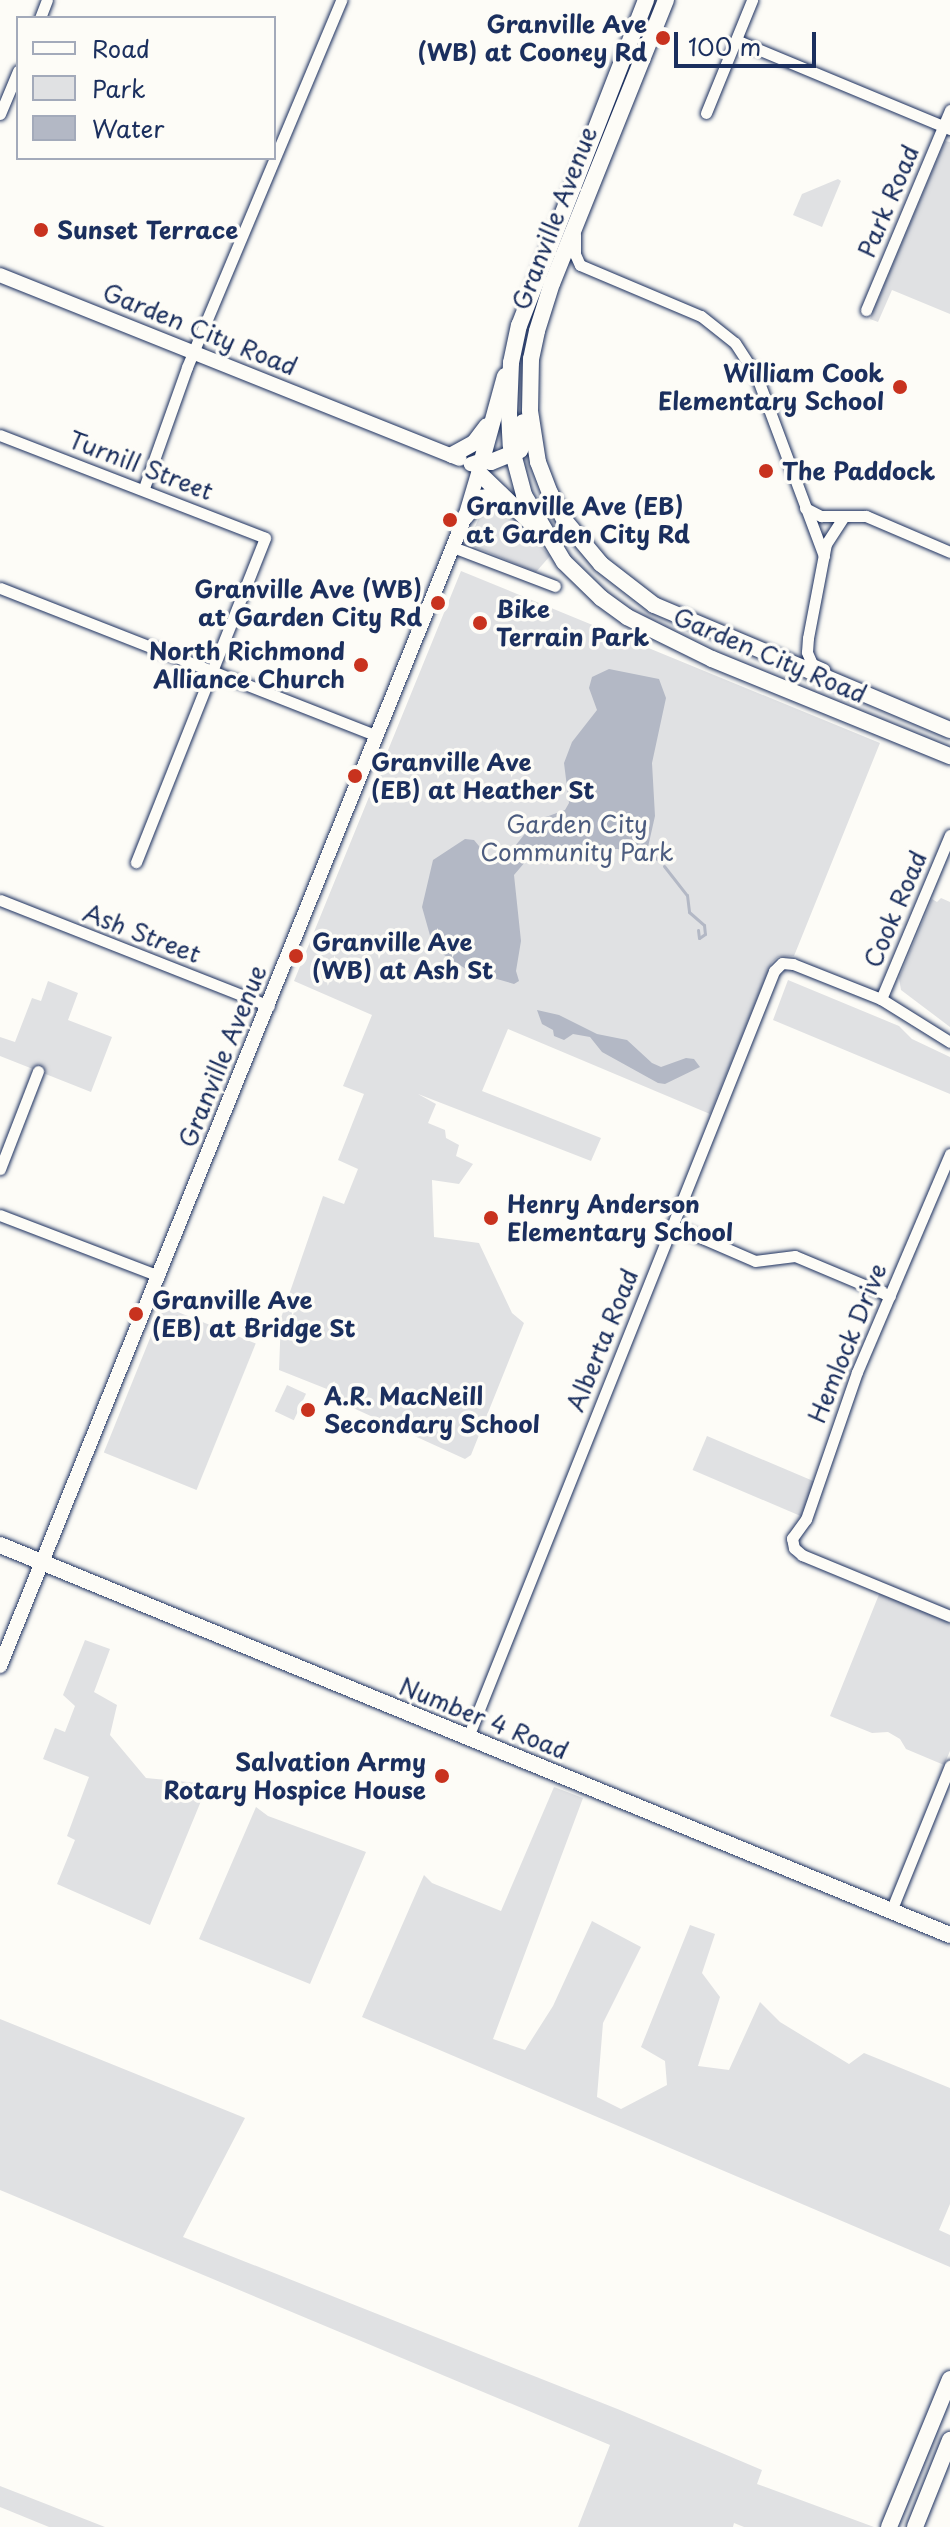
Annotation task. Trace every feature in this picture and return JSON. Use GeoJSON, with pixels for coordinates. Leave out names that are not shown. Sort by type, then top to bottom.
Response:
{"type":"FeatureCollection","features":[{"type":"Feature","properties":{"kind":"main road","name":"Granville Avenue"},"geometry":{"type":"LineString","coordinates":[[515,451],[511,363],[533,283],[646,0]]}},
{"type":"Feature","properties":{"kind":"main road","name":"Granville Avenue"},"geometry":{"type":"LineString","coordinates":[[538,462],[530,411],[531,359],[544,306],[666,0]]}},
{"type":"Feature","properties":{"kind":"main road"},"geometry":{"type":"LineString","coordinates":[[515,451],[525,436],[522,372],[531,359]]}},
{"type":"Feature","properties":{"kind":"main road"},"geometry":{"type":"LineString","coordinates":[[477,466],[511,363]]}},
{"type":"Feature","properties":{"kind":"main road"},"geometry":{"type":"LineString","coordinates":[[452,455],[474,443],[490,422]]}},
{"type":"Feature","properties":{"kind":"main road"},"geometry":{"type":"LineString","coordinates":[[477,466],[491,453],[515,451],[538,462]]}},
{"type":"Feature","properties":{"kind":"main road","name":"Garden City Road"},"geometry":{"type":"LineString","coordinates":[[515,451],[524,495],[548,541],[592,591],[649,629],[712,659],[950,756]]}},
{"type":"Feature","properties":{"kind":"main road","name":"Garden City Road"},"geometry":{"type":"LineString","coordinates":[[538,462],[565,521],[601,564],[636,594],[682,618],[950,730]]}},
{"type":"Feature","properties":{"kind":"main road"},"geometry":{"type":"LineString","coordinates":[[477,466],[548,541]]}},
{"type":"Feature","properties":{"kind":"main road"},"geometry":{"type":"LineString","coordinates":[[465,517],[481,498],[501,494]]}},
{"type":"Feature","properties":{"kind":"main road","name":"Number 4 Road"},"geometry":{"type":"LineString","coordinates":[[0,1545],[950,1935]]}},
{"type":"Feature","properties":{"kind":"main road"},"geometry":{"type":"LineString","coordinates":[[889,2527],[950,2379]]}},
{"type":"Feature","properties":{"kind":"main road"},"geometry":{"type":"LineString","coordinates":[[915,2527],[950,2440]]}},
{"type":"Feature","properties":{"kind":"street"},"geometry":{"type":"LineString","coordinates":[[276,155],[341,0]]}},
{"type":"Feature","properties":{"kind":"street"},"geometry":{"type":"LineString","coordinates":[[706,113],[752,0]]}},
{"type":"Feature","properties":{"kind":"street"},"geometry":{"type":"LineString","coordinates":[[736,40],[947,128]]}},
{"type":"Feature","properties":{"kind":"street"},"geometry":{"type":"LineString","coordinates":[[0,114],[16,76]]}},
{"type":"Feature","properties":{"kind":"street","name":"Park Road"},"geometry":{"type":"LineString","coordinates":[[866,310],[947,128],[950,110]]}},
{"type":"Feature","properties":{"kind":"street"},"geometry":{"type":"LineString","coordinates":[[144,488],[193,352],[274,160]]}},
{"type":"Feature","properties":{"kind":"street"},"geometry":{"type":"LineString","coordinates":[[575,226],[575,254],[580,265],[701,316],[735,343],[757,377],[824,556]]}},
{"type":"Feature","properties":{"kind":"street","name":"Garden City Road"},"geometry":{"type":"LineString","coordinates":[[0,275],[477,466]]}},
{"type":"Feature","properties":{"kind":"street","name":"Turnill Street"},"geometry":{"type":"LineString","coordinates":[[0,435],[144,488],[265,538],[212,672]]}},
{"type":"Feature","properties":{"kind":"street","name":"Granville Avenue"},"geometry":{"type":"LineString","coordinates":[[0,1666],[465,517],[477,466]]}},
{"type":"Feature","properties":{"kind":"street"},"geometry":{"type":"LineString","coordinates":[[805,508],[821,516],[866,516],[950,552]]}},
{"type":"Feature","properties":{"kind":"street"},"geometry":{"type":"LineString","coordinates":[[843,518],[831,533],[824,556],[808,638],[808,657],[812,664],[879,692],[888,703]]}},
{"type":"Feature","properties":{"kind":"street"},"geometry":{"type":"LineString","coordinates":[[453,547],[555,586]]}},
{"type":"Feature","properties":{"kind":"street"},"geometry":{"type":"LineString","coordinates":[[0,588],[377,736]]}},
{"type":"Feature","properties":{"kind":"street"},"geometry":{"type":"LineString","coordinates":[[136,862],[212,672]]}},
{"type":"Feature","properties":{"kind":"street","name":"Cook Road"},"geometry":{"type":"LineString","coordinates":[[881,999],[950,835]]}},
{"type":"Feature","properties":{"kind":"street","name":"Ash Street"},"geometry":{"type":"LineString","coordinates":[[0,900],[269,1006]]}},
{"type":"Feature","properties":{"kind":"street","name":"Alberta Road"},"geometry":{"type":"LineString","coordinates":[[468,1737],[774,971],[782,963],[881,999]]}},
{"type":"Feature","properties":{"kind":"street"},"geometry":{"type":"LineString","coordinates":[[881,999],[950,1042]]}},
{"type":"Feature","properties":{"kind":"street"},"geometry":{"type":"LineString","coordinates":[[0,1169],[38,1071]]}},
{"type":"Feature","properties":{"kind":"street","name":"Hemlock Drive"},"geometry":{"type":"LineString","coordinates":[[950,1154],[822,1464],[821,1483],[806,1519],[792,1538],[794,1548],[802,1555],[950,1616]]}},
{"type":"Feature","properties":{"kind":"street"},"geometry":{"type":"LineString","coordinates":[[0,1215],[159,1276]]}},
{"type":"Feature","properties":{"kind":"street"},"geometry":{"type":"LineString","coordinates":[[672,1225],[755,1261],[795,1256],[890,1296]]}},
{"type":"Feature","properties":{"kind":"street"},"geometry":{"type":"LineString","coordinates":[[891,1911],[950,1766]]}},
{"type":"Feature","properties":{"kind":"green space"},"geometry":{"type":"Polygon","coordinates":[[[945,141],[950,142],[950,314],[892,290],[878,322],[870,319],[945,141]]]}},
{"type":"Feature","properties":{"kind":"green space"},"geometry":{"type":"Polygon","coordinates":[[[838,179],[841,181],[822,227],[793,215],[802,194],[838,179]]]}},
{"type":"Feature","properties":{"kind":"green space"},"geometry":{"type":"Polygon","coordinates":[[[497,501],[550,556],[536,572],[468,544],[485,503],[497,501]]]}},
{"type":"Feature","properties":{"kind":"green space","name":"Garden City Community Park"},"geometry":{"type":"Polygon","coordinates":[[[461,571],[880,743],[794,956],[778,957],[772,962],[710,1114],[508,1029],[482,1091],[601,1138],[591,1161],[418,1094],[436,1104],[428,1123],[445,1130],[446,1138],[459,1145],[456,1156],[473,1164],[459,1184],[432,1180],[434,1237],[479,1243],[512,1313],[524,1323],[471,1455],[465,1459],[351,1407],[342,1395],[279,1370],[281,1318],[323,1196],[344,1204],[358,1169],[338,1160],[364,1094],[343,1086],[372,1015],[294,981],[461,571]]]}},
{"type":"Feature","properties":{"kind":"green space"},"geometry":{"type":"Polygon","coordinates":[[[941,898],[950,902],[950,1027],[901,990],[899,978],[932,899],[937,902],[941,898]]]}},
{"type":"Feature","properties":{"kind":"green space"},"geometry":{"type":"Polygon","coordinates":[[[788,980],[899,1026],[912,1039],[950,1057],[950,1094],[773,1020],[788,980]]]}},
{"type":"Feature","properties":{"kind":"green space"},"geometry":{"type":"Polygon","coordinates":[[[48,981],[78,993],[68,1020],[112,1037],[91,1092],[0,1056],[0,1037],[15,1042],[32,998],[41,1001],[48,981]]]}},
{"type":"Feature","properties":{"kind":"green space"},"geometry":{"type":"Polygon","coordinates":[[[163,1306],[256,1343],[197,1490],[104,1452],[163,1306]]]}},
{"type":"Feature","properties":{"kind":"green space"},"geometry":{"type":"Polygon","coordinates":[[[287,1385],[306,1394],[294,1420],[275,1411],[287,1385]]]}},
{"type":"Feature","properties":{"kind":"green space"},"geometry":{"type":"Polygon","coordinates":[[[707,1436],[816,1482],[801,1516],[693,1470],[707,1436]]]}},
{"type":"Feature","properties":{"kind":"green space"},"geometry":{"type":"Polygon","coordinates":[[[880,1592],[950,1623],[950,1751],[944,1765],[906,1749],[900,1739],[888,1732],[872,1733],[830,1716],[880,1592]]]}},
{"type":"Feature","properties":{"kind":"green space"},"geometry":{"type":"Polygon","coordinates":[[[85,1640],[110,1649],[94,1692],[117,1705],[110,1735],[146,1778],[208,1784],[150,1925],[57,1884],[75,1840],[67,1836],[89,1777],[43,1759],[55,1728],[65,1732],[75,1706],[63,1695],[85,1640]]]}},
{"type":"Feature","properties":{"kind":"green space"},"geometry":{"type":"Polygon","coordinates":[[[554,1787],[583,1798],[493,2039],[525,2050],[553,2006],[592,1921],[641,1947],[603,2023],[597,2097],[621,2109],[667,2085],[665,2061],[641,2047],[690,1925],[715,1934],[702,1973],[720,1997],[698,2066],[729,2070],[760,2002],[780,2022],[849,2064],[864,2053],[950,2088],[950,2204],[939,2230],[950,2235],[950,2267],[362,2017],[424,1875],[432,1883],[501,1911],[554,1787]]]}},
{"type":"Feature","properties":{"kind":"green space"},"geometry":{"type":"Polygon","coordinates":[[[256,1807],[268,1816],[366,1852],[310,1984],[199,1939],[256,1807]]]}},
{"type":"Feature","properties":{"kind":"green space"},"geometry":{"type":"Polygon","coordinates":[[[0,2019],[245,2118],[183,2237],[620,2410],[762,2470],[757,2484],[874,2527],[744,2527],[734,2523],[733,2527],[578,2527],[610,2445],[0,2190],[0,2019]]]}},
{"type":"Feature","properties":{"kind":"green space"},"geometry":{"type":"Polygon","coordinates":[[[0,2486],[105,2527],[49,2527],[0,2507],[0,2486]]]}},
{"type":"Feature","properties":{"kind":"water"},"geometry":{"type":"Polygon","coordinates":[[[609,669],[659,679],[666,698],[652,763],[655,816],[646,856],[640,858],[618,849],[537,848],[514,875],[521,941],[516,971],[519,981],[514,984],[469,971],[441,953],[431,939],[422,907],[433,860],[465,839],[474,840],[489,858],[508,855],[535,821],[565,810],[569,803],[564,763],[572,742],[597,710],[589,688],[592,677],[609,669]]]}},
{"type":"Feature","properties":{"kind":"water"},"geometry":{"type":"Polygon","coordinates":[[[537,1010],[559,1015],[597,1034],[627,1040],[652,1063],[661,1067],[686,1058],[694,1059],[700,1067],[665,1084],[658,1083],[602,1052],[590,1037],[573,1034],[564,1040],[554,1036],[553,1030],[542,1024],[537,1010]]]}},
{"type":"Feature","properties":{"kind":"waterway"},"geometry":{"type":"LineString","coordinates":[[648,850],[657,859]]}},
{"type":"Feature","properties":{"kind":"waterway"},"geometry":{"type":"LineString","coordinates":[[664,866],[687,895],[689,912],[704,925],[705,934],[699,938],[698,930]]}},
{"type":"Feature","properties":{"kind":"place","name":"Granville Ave (WB) at Cooney Rd"},"geometry":{"type":"Point","coordinates":[663,38]}},
{"type":"Feature","properties":{"kind":"place","name":"Sunset Terrace"},"geometry":{"type":"Point","coordinates":[41,230]}},
{"type":"Feature","properties":{"kind":"place","name":"William Cook Elementary School"},"geometry":{"type":"Point","coordinates":[900,387]}},
{"type":"Feature","properties":{"kind":"place","name":"The Paddock"},"geometry":{"type":"Point","coordinates":[766,471]}},
{"type":"Feature","properties":{"kind":"place","name":"Granville Ave (EB) at Garden City Rd"},"geometry":{"type":"Point","coordinates":[450,520]}},
{"type":"Feature","properties":{"kind":"place","name":"Granville Ave (WB) at Garden City Rd"},"geometry":{"type":"Point","coordinates":[438,603]}},
{"type":"Feature","properties":{"kind":"place","name":"Bike Terrain Park"},"geometry":{"type":"Point","coordinates":[480,623]}},
{"type":"Feature","properties":{"kind":"place","name":"North Richmond Alliance Church"},"geometry":{"type":"Point","coordinates":[361,665]}},
{"type":"Feature","properties":{"kind":"place","name":"Granville Ave (EB) at Heather St"},"geometry":{"type":"Point","coordinates":[355,776]}},
{"type":"Feature","properties":{"kind":"place","name":"Granville Ave (WB) at Ash St"},"geometry":{"type":"Point","coordinates":[296,956]}},
{"type":"Feature","properties":{"kind":"place","name":"Henry Anderson Elementary School"},"geometry":{"type":"Point","coordinates":[491,1218]}},
{"type":"Feature","properties":{"kind":"place","name":"Granville Ave (EB) at Bridge St"},"geometry":{"type":"Point","coordinates":[136,1314]}},
{"type":"Feature","properties":{"kind":"place","name":"A.R. MacNeill Secondary School"},"geometry":{"type":"Point","coordinates":[308,1410]}},
{"type":"Feature","properties":{"kind":"place","name":"Salvation Army Rotary Hospice House"},"geometry":{"type":"Point","coordinates":[442,1776]}}]}
